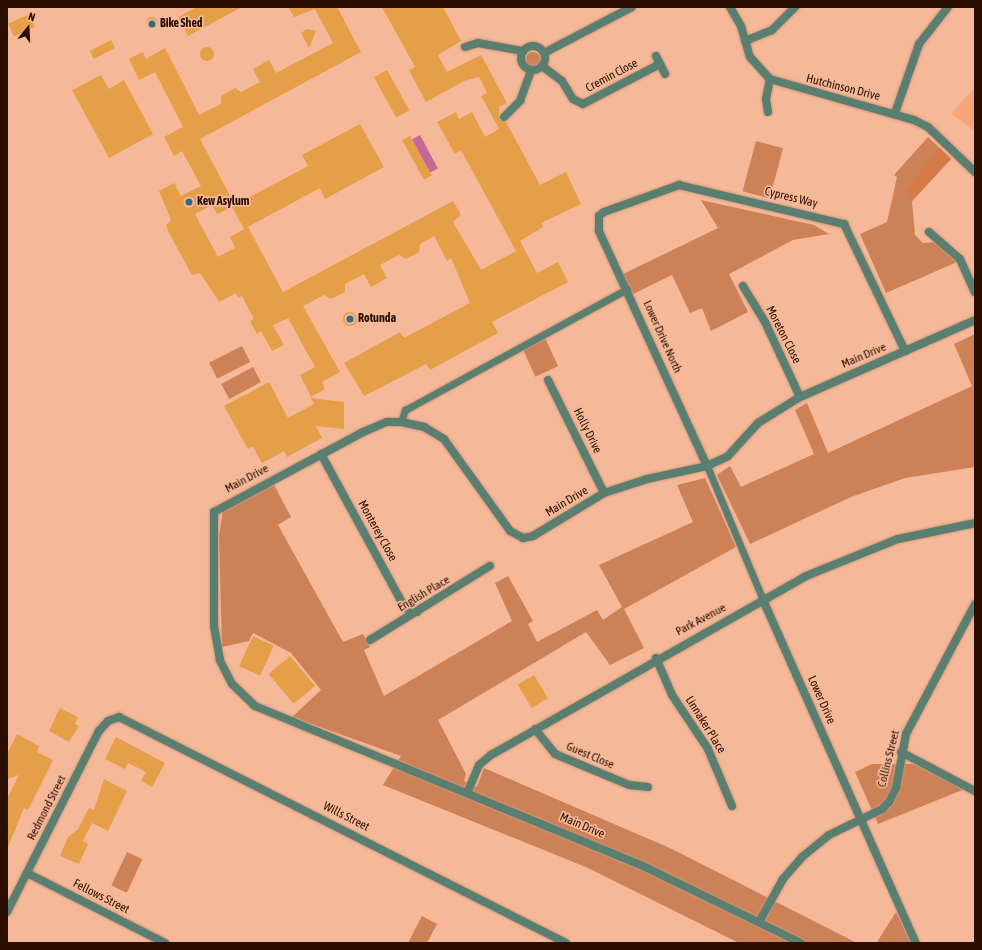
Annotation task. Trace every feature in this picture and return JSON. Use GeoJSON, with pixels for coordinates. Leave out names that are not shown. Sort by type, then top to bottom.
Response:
{"type":"FeatureCollection","features":[{"type":"Feature","properties":{"kind":"street"},"geometry":{"type":"LineString","coordinates":[[544,53],[632,7]]}},
{"type":"Feature","properties":{"kind":"street"},"geometry":{"type":"LineString","coordinates":[[730,7],[745,41],[750,57],[770,79],[766,99],[768,112]]}},
{"type":"Feature","properties":{"kind":"street"},"geometry":{"type":"LineString","coordinates":[[745,41],[772,30],[795,7]]}},
{"type":"Feature","properties":{"kind":"street"},"geometry":{"type":"LineString","coordinates":[[895,113],[919,44],[948,7]]}},
{"type":"Feature","properties":{"kind":"street"},"geometry":{"type":"LineString","coordinates":[[465,47],[478,43],[523,51],[532,46],[544,53]]}},
{"type":"Feature","properties":{"kind":"street"},"geometry":{"type":"LineString","coordinates":[[523,51],[522,64],[530,70]]}},
{"type":"Feature","properties":{"kind":"street"},"geometry":{"type":"LineString","coordinates":[[530,70],[542,66],[544,53]]}},
{"type":"Feature","properties":{"kind":"street"},"geometry":{"type":"LineString","coordinates":[[656,56],[665,74]]}},
{"type":"Feature","properties":{"kind":"street","name":"Cremin Close"},"geometry":{"type":"LineString","coordinates":[[542,66],[562,82],[573,99],[583,104],[660,64]]}},
{"type":"Feature","properties":{"kind":"street"},"geometry":{"type":"LineString","coordinates":[[504,117],[520,101],[530,70]]}},
{"type":"Feature","properties":{"kind":"street","name":"Hutchinson Drive"},"geometry":{"type":"LineString","coordinates":[[770,79],[895,113],[928,127],[975,172]]}},
{"type":"Feature","properties":{"kind":"street","name":"Cypress Way"},"geometry":{"type":"LineString","coordinates":[[599,216],[679,185],[844,224],[905,351]]}},
{"type":"Feature","properties":{"kind":"street","name":"Lower Drive North"},"geometry":{"type":"LineString","coordinates":[[599,216],[599,231],[707,466]]}},
{"type":"Feature","properties":{"kind":"street"},"geometry":{"type":"LineString","coordinates":[[930,232],[960,259],[975,292]]}},
{"type":"Feature","properties":{"kind":"street","name":"Moreton Close"},"geometry":{"type":"LineString","coordinates":[[743,286],[765,322],[800,396]]}},
{"type":"Feature","properties":{"kind":"street"},"geometry":{"type":"LineString","coordinates":[[401,422],[405,410],[627,290]]}},
{"type":"Feature","properties":{"kind":"street","name":"Main Drive"},"geometry":{"type":"LineString","coordinates":[[801,943],[643,866],[468,791],[255,706],[232,684],[220,660],[214,618],[214,512],[321,454],[387,422],[401,422],[424,426],[444,439],[510,531],[523,538],[534,536],[604,493],[647,479],[707,466],[728,456],[758,423],[800,396],[975,320]]}},
{"type":"Feature","properties":{"kind":"street","name":"Holly Drive"},"geometry":{"type":"LineString","coordinates":[[548,380],[604,493]]}},
{"type":"Feature","properties":{"kind":"street","name":"Monterey Close"},"geometry":{"type":"LineString","coordinates":[[321,454],[405,608],[417,612]]}},
{"type":"Feature","properties":{"kind":"street","name":"Lower Drive"},"geometry":{"type":"LineString","coordinates":[[707,466],[764,600],[916,943]]}},
{"type":"Feature","properties":{"kind":"street","name":"Park Avenue"},"geometry":{"type":"LineString","coordinates":[[468,791],[482,762],[535,728],[656,658],[826,565],[869,548],[926,531],[975,523]]}},
{"type":"Feature","properties":{"kind":"street","name":"English Place"},"geometry":{"type":"LineString","coordinates":[[370,640],[490,566]]}},
{"type":"Feature","properties":{"kind":"street","name":"Collins Street"},"geometry":{"type":"LineString","coordinates":[[759,922],[783,879],[802,857],[829,835],[861,820],[889,802],[896,788],[901,752],[910,727],[975,604]]}},
{"type":"Feature","properties":{"kind":"street"},"geometry":{"type":"LineString","coordinates":[[966,621],[975,625]]}},
{"type":"Feature","properties":{"kind":"street","name":"Linnaker Place"},"geometry":{"type":"LineString","coordinates":[[656,658],[672,695],[708,749],[732,806]]}},
{"type":"Feature","properties":{"kind":"street","name":"Redmond Street"},"geometry":{"type":"LineString","coordinates":[[7,912],[99,731],[112,718]]}},
{"type":"Feature","properties":{"kind":"street","name":"Wills Street"},"geometry":{"type":"LineString","coordinates":[[112,718],[130,721],[566,943]]}},
{"type":"Feature","properties":{"kind":"street","name":"Guest Close"},"geometry":{"type":"LineString","coordinates":[[535,728],[555,754],[629,785],[648,786]]}},
{"type":"Feature","properties":{"kind":"street"},"geometry":{"type":"LineString","coordinates":[[901,752],[975,791]]}},
{"type":"Feature","properties":{"kind":"street","name":"Fellows Street"},"geometry":{"type":"LineString","coordinates":[[27,873],[165,943]]}},
{"type":"Feature","properties":{"kind":"shaded area"},"geometry":{"type":"Polygon","coordinates":[[[530,52],[536,52],[540,56],[540,62],[536,66],[530,66],[526,62],[526,56],[530,52]]]}},
{"type":"Feature","properties":{"kind":"shaded area"},"geometry":{"type":"Polygon","coordinates":[[[975,87],[975,131],[951,114],[975,87]]]}},
{"type":"Feature","properties":{"kind":"shaded area"},"geometry":{"type":"Polygon","coordinates":[[[420,135],[438,169],[430,173],[412,139],[420,135]]]}},
{"type":"Feature","properties":{"kind":"shaded area"},"geometry":{"type":"Polygon","coordinates":[[[928,137],[951,159],[912,201],[915,235],[923,243],[936,242],[957,262],[886,293],[860,234],[887,222],[897,177],[894,175],[928,137]]]}},
{"type":"Feature","properties":{"kind":"shaded area"},"geometry":{"type":"Polygon","coordinates":[[[756,141],[783,148],[770,198],[743,191],[756,141]]]}},
{"type":"Feature","properties":{"kind":"shaded area"},"geometry":{"type":"Polygon","coordinates":[[[940,148],[951,159],[912,201],[905,191],[940,148]]]}},
{"type":"Feature","properties":{"kind":"shaded area"},"geometry":{"type":"Polygon","coordinates":[[[701,200],[814,225],[829,234],[793,240],[729,274],[748,312],[711,331],[702,308],[690,313],[672,275],[629,296],[619,276],[718,228],[701,200]]]}},
{"type":"Feature","properties":{"kind":"shaded area"},"geometry":{"type":"Polygon","coordinates":[[[975,334],[975,467],[905,478],[851,497],[750,544],[717,475],[730,466],[741,487],[814,454],[795,410],[807,403],[828,453],[972,386],[954,344],[975,334]]]}},
{"type":"Feature","properties":{"kind":"shaded area"},"geometry":{"type":"Polygon","coordinates":[[[545,338],[558,366],[535,377],[522,349],[545,338]]]}},
{"type":"Feature","properties":{"kind":"shaded area"},"geometry":{"type":"Polygon","coordinates":[[[242,346],[250,362],[217,379],[209,363],[242,346]]]}},
{"type":"Feature","properties":{"kind":"shaded area"},"geometry":{"type":"Polygon","coordinates":[[[253,367],[261,382],[229,399],[221,384],[253,367]]]}},
{"type":"Feature","properties":{"kind":"shaded area"},"geometry":{"type":"Polygon","coordinates":[[[705,478],[736,547],[624,609],[644,648],[610,665],[586,632],[438,720],[466,774],[464,781],[477,787],[484,768],[672,849],[857,943],[739,943],[588,868],[383,785],[401,756],[292,717],[321,690],[291,653],[253,633],[249,641],[222,647],[219,536],[223,510],[273,483],[291,517],[278,525],[343,642],[363,634],[370,647],[364,650],[384,696],[512,621],[495,583],[508,576],[533,621],[528,624],[537,642],[597,610],[603,620],[622,607],[599,565],[693,522],[677,485],[705,478]]]}},
{"type":"Feature","properties":{"kind":"shaded area"},"geometry":{"type":"Polygon","coordinates":[[[872,764],[914,764],[965,789],[878,824],[855,772],[872,764]]]}},
{"type":"Feature","properties":{"kind":"shaded area"},"geometry":{"type":"Polygon","coordinates":[[[127,852],[142,859],[127,893],[111,886],[127,852]]]}},
{"type":"Feature","properties":{"kind":"shaded area"},"geometry":{"type":"Polygon","coordinates":[[[896,912],[911,943],[873,943],[877,942],[896,912]]]}},
{"type":"Feature","properties":{"kind":"shaded area"},"geometry":{"type":"Polygon","coordinates":[[[422,916],[437,924],[427,943],[408,943],[422,916]]]}},
{"type":"Feature","properties":{"kind":"building"},"geometry":{"type":"Polygon","coordinates":[[[197,7],[242,7],[188,36],[178,17],[197,7]]]}},
{"type":"Feature","properties":{"kind":"building"},"geometry":{"type":"Polygon","coordinates":[[[288,7],[337,7],[361,52],[200,139],[235,205],[308,166],[302,155],[360,124],[384,167],[325,199],[320,188],[244,229],[232,207],[217,214],[212,205],[195,214],[218,257],[235,248],[230,237],[248,227],[283,292],[453,201],[461,215],[453,222],[481,270],[516,251],[461,150],[455,154],[437,122],[456,112],[459,119],[472,112],[485,137],[499,129],[481,96],[487,93],[479,77],[464,81],[426,102],[409,70],[415,67],[382,7],[443,7],[461,41],[438,55],[447,72],[481,55],[507,103],[499,107],[499,119],[506,122],[540,185],[566,172],[581,204],[541,223],[543,227],[520,241],[537,273],[558,262],[568,282],[492,322],[498,333],[430,370],[426,364],[364,396],[344,363],[400,332],[404,338],[470,303],[451,258],[447,261],[434,236],[420,244],[419,252],[406,259],[399,255],[380,265],[387,278],[371,287],[364,274],[345,284],[345,292],[331,299],[324,295],[303,306],[340,372],[322,382],[325,389],[311,397],[300,375],[315,367],[288,318],[273,325],[284,345],[272,351],[261,331],[257,334],[250,321],[254,319],[242,296],[238,298],[236,293],[219,302],[200,273],[192,275],[169,233],[166,225],[171,220],[159,191],[174,183],[181,196],[201,186],[182,151],[174,156],[164,137],[183,127],[155,72],[139,80],[129,59],[143,52],[146,59],[165,48],[199,115],[221,104],[221,96],[235,88],[241,92],[260,82],[253,69],[269,60],[276,73],[333,43],[315,9],[294,17],[288,7]]]}},
{"type":"Feature","properties":{"kind":"building"},"geometry":{"type":"Polygon","coordinates":[[[29,14],[35,27],[14,36],[8,24],[29,14]]]}},
{"type":"Feature","properties":{"kind":"building","name":"Bike Shed"},"geometry":{"type":"Polygon","coordinates":[[[150,17],[154,17],[158,23],[154,29],[150,29],[146,25],[146,21],[150,17]]]}},
{"type":"Feature","properties":{"kind":"building"},"geometry":{"type":"Polygon","coordinates":[[[307,29],[316,31],[309,48],[301,33],[307,29]]]}},
{"type":"Feature","properties":{"kind":"building"},"geometry":{"type":"Polygon","coordinates":[[[111,40],[115,48],[94,59],[90,51],[111,40]]]}},
{"type":"Feature","properties":{"kind":"building"},"geometry":{"type":"Polygon","coordinates":[[[207,47],[212,49],[214,54],[212,59],[207,61],[202,59],[200,54],[202,49],[207,47]]]}},
{"type":"Feature","properties":{"kind":"building"},"geometry":{"type":"Polygon","coordinates":[[[387,70],[409,110],[396,118],[374,77],[387,70]]]}},
{"type":"Feature","properties":{"kind":"building"},"geometry":{"type":"Polygon","coordinates":[[[101,75],[109,89],[124,80],[153,134],[109,158],[72,90],[101,75]]]}},
{"type":"Feature","properties":{"kind":"building"},"geometry":{"type":"Polygon","coordinates":[[[410,136],[432,175],[424,180],[402,140],[410,136]]]}},
{"type":"Feature","properties":{"kind":"building","name":"Rotunda"},"geometry":{"type":"Polygon","coordinates":[[[350,312],[355,314],[357,319],[355,324],[350,326],[345,324],[343,319],[345,314],[350,312]]]}},
{"type":"Feature","properties":{"kind":"building"},"geometry":{"type":"Polygon","coordinates":[[[269,382],[288,418],[314,404],[311,398],[344,402],[344,429],[316,426],[322,438],[287,457],[284,451],[262,463],[253,446],[248,449],[224,406],[269,382]]]}},
{"type":"Feature","properties":{"kind":"building"},"geometry":{"type":"Polygon","coordinates":[[[253,636],[274,646],[260,676],[239,666],[253,636]]]}},
{"type":"Feature","properties":{"kind":"building"},"geometry":{"type":"Polygon","coordinates":[[[290,656],[315,686],[294,704],[269,674],[290,656]]]}},
{"type":"Feature","properties":{"kind":"building"},"geometry":{"type":"Polygon","coordinates":[[[534,675],[548,698],[532,708],[518,685],[534,675]]]}},
{"type":"Feature","properties":{"kind":"building"},"geometry":{"type":"Polygon","coordinates":[[[60,708],[78,717],[75,724],[79,726],[69,742],[49,731],[60,708]]]}},
{"type":"Feature","properties":{"kind":"building"},"geometry":{"type":"Polygon","coordinates":[[[17,734],[39,746],[37,752],[53,760],[28,810],[24,808],[7,849],[7,799],[19,775],[7,779],[7,754],[17,734]]]}},
{"type":"Feature","properties":{"kind":"building"},"geometry":{"type":"Polygon","coordinates":[[[116,737],[165,763],[152,787],[141,781],[146,772],[128,763],[125,769],[105,759],[116,737]]]}},
{"type":"Feature","properties":{"kind":"building"},"geometry":{"type":"Polygon","coordinates":[[[104,779],[127,791],[108,831],[92,823],[83,841],[88,844],[79,864],[60,856],[68,837],[78,829],[89,808],[94,810],[104,779]]]}},
{"type":"Feature","properties":{"kind":"place","name":"Bike Shed"},"geometry":{"type":"Point","coordinates":[152,24]}},
{"type":"Feature","properties":{"kind":"place","name":"Kew Asylum"},"geometry":{"type":"Point","coordinates":[189,202]}},
{"type":"Feature","properties":{"kind":"place","name":"Rotunda"},"geometry":{"type":"Point","coordinates":[350,319]}}]}
